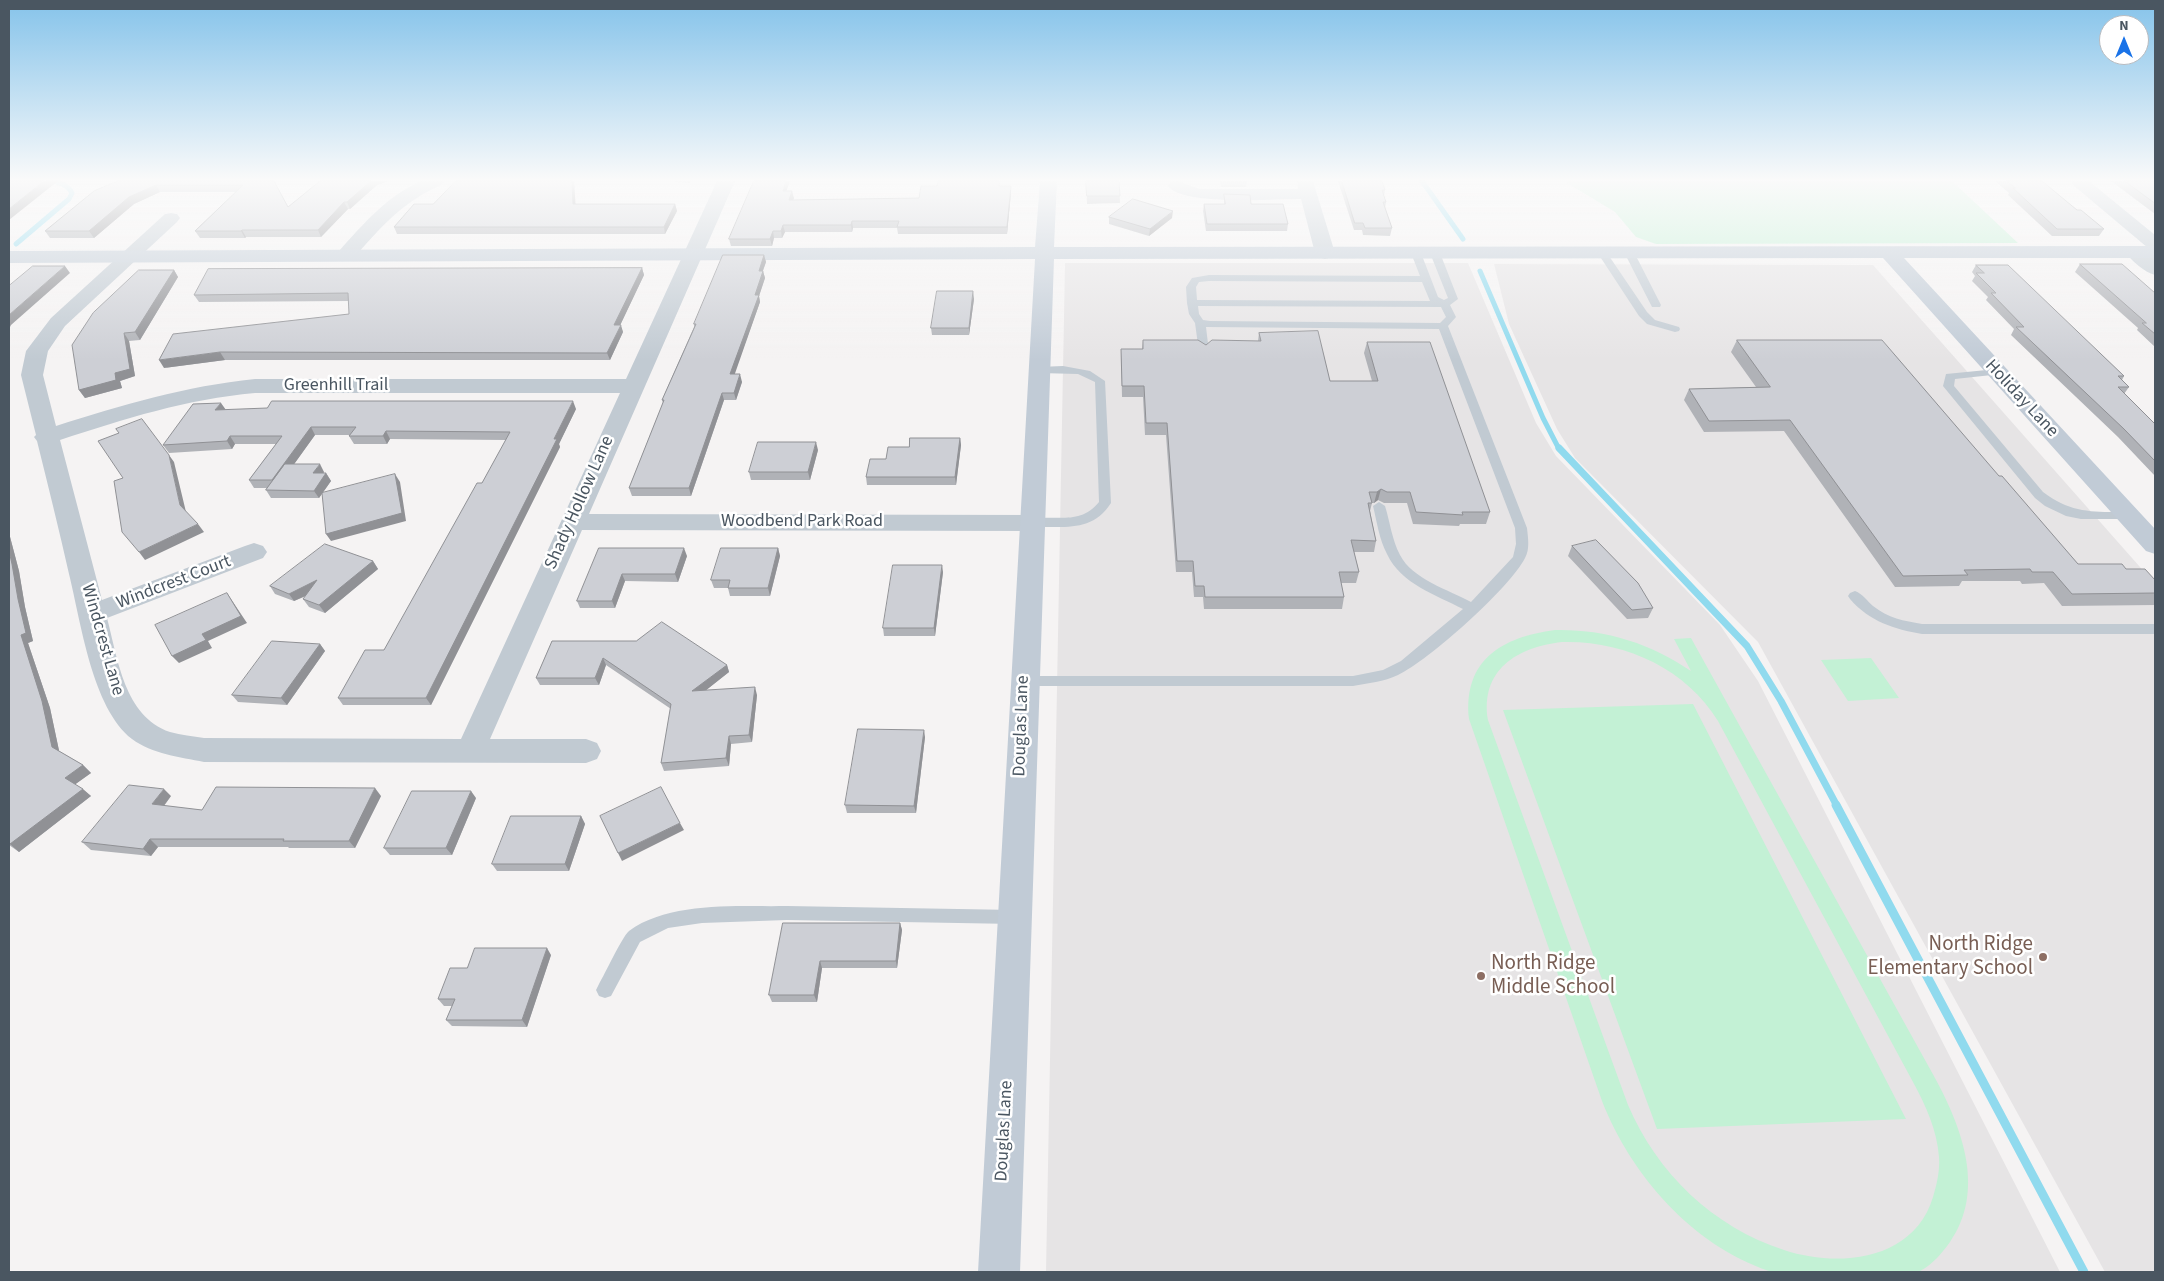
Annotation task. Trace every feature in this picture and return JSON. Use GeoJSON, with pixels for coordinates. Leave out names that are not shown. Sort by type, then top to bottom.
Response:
{"type":"FeatureCollection","features":[{"type":"Feature","properties":{"kind":"main road","name":"Douglas Lane"},"geometry":{"type":"LineString","coordinates":[[999,1272],[1045,241]]}},
{"type":"Feature","properties":{"kind":"main road"},"geometry":{"type":"LineString","coordinates":[[9,256],[2155,252]]}},
{"type":"Feature","properties":{"kind":"main road","name":"Holiday Lane"},"geometry":{"type":"LineString","coordinates":[[1888,253],[2155,545]]}},
{"type":"Feature","properties":{"kind":"street","name":"Windcrest Lane"},"geometry":{"type":"LineString","coordinates":[[146,241],[58,322],[37,351],[32,375],[46,437],[94,614],[108,676],[116,698],[136,726],[161,741],[204,750],[586,751]]}},
{"type":"Feature","properties":{"kind":"street"},"geometry":{"type":"LineString","coordinates":[[346,255],[358,241]]}},
{"type":"Feature","properties":{"kind":"street","name":"Shady Hollow Lane"},"geometry":{"type":"LineString","coordinates":[[470,752],[699,241]]}},
{"type":"Feature","properties":{"kind":"street"},"geometry":{"type":"LineString","coordinates":[[1321,241],[1324,253]]}},
{"type":"Feature","properties":{"kind":"street"},"geometry":{"type":"LineString","coordinates":[[2135,252],[2155,269]]}},
{"type":"Feature","properties":{"kind":"street","name":"Greenhill Trail"},"geometry":{"type":"LineString","coordinates":[[46,437],[169,398],[229,387],[633,386]]}},
{"type":"Feature","properties":{"kind":"street","name":"Woodbend Park Road"},"geometry":{"type":"LineString","coordinates":[[572,522],[1032,523]]}},
{"type":"Feature","properties":{"kind":"street","name":"Windcrest Court"},"geometry":{"type":"LineString","coordinates":[[94,614],[254,552]]}},
{"type":"Feature","properties":{"kind":"lane"},"geometry":{"type":"LineString","coordinates":[[1602,252],[1643,314],[1651,322],[1675,329]]}},
{"type":"Feature","properties":{"kind":"lane"},"geometry":{"type":"LineString","coordinates":[[1629,252],[1656,305]]}},
{"type":"Feature","properties":{"kind":"lane"},"geometry":{"type":"LineString","coordinates":[[1200,323],[1443,326],[1451,317],[1445,304],[1434,299],[1416,253]]}},
{"type":"Feature","properties":{"kind":"lane"},"geometry":{"type":"LineString","coordinates":[[1192,303],[1445,304],[1452,299],[1435,253]]}},
{"type":"Feature","properties":{"kind":"lane"},"geometry":{"type":"LineString","coordinates":[[1204,352],[1200,323],[1194,314],[1190,287],[1195,280],[1200,278],[1426,279]]}},
{"type":"Feature","properties":{"kind":"lane"},"geometry":{"type":"LineString","coordinates":[[1024,681],[1353,681],[1394,671],[1424,651],[1506,575],[1518,559],[1522,545],[1522,528],[1443,326]]}},
{"type":"Feature","properties":{"kind":"lane"},"geometry":{"type":"LineString","coordinates":[[1032,523],[1084,521],[1098,512],[1104,503],[1100,381],[1093,375],[1079,370],[1039,370]]}},
{"type":"Feature","properties":{"kind":"lane"},"geometry":{"type":"LineString","coordinates":[[1997,372],[1950,376],[1948,386],[2039,495],[2051,506],[2069,513],[2086,516],[2129,516]]}},
{"type":"Feature","properties":{"kind":"lane"},"geometry":{"type":"LineString","coordinates":[[1379,506],[1390,546],[1397,561],[1406,571],[1472,608]]}},
{"type":"Feature","properties":{"kind":"lane"},"geometry":{"type":"LineString","coordinates":[[1855,596],[1862,605],[1877,617],[1897,626],[1922,629],[2155,629]]}},
{"type":"Feature","properties":{"kind":"lane"},"geometry":{"type":"LineString","coordinates":[[606,990],[634,937],[666,922],[702,916],[787,913],[1015,917]]}},
{"type":"Feature","properties":{"kind":"shaded area","name":"North Ridge Middle School"},"geometry":{"type":"Polygon","coordinates":[[[1065,263],[1468,263],[1536,423],[1556,456],[1720,625],[1758,681],[2060,1272],[1046,1272],[1065,263]]]}},
{"type":"Feature","properties":{"kind":"shaded area","name":"North Ridge Elementary School"},"geometry":{"type":"Polygon","coordinates":[[[1494,264],[1873,265],[2155,584],[2155,1272],[2105,1272],[1758,642],[1575,458],[1557,429],[1509,324],[1494,264]]]}},
{"type":"Feature","properties":{"kind":"green space"},"geometry":{"type":"Polygon","coordinates":[[[1647,241],[2016,241],[2018,243],[1656,244],[1647,241]]]}},
{"type":"Feature","properties":{"kind":"green space"},"geometry":{"type":"Polygon","coordinates":[[[1574,630],[1609,635],[1643,645],[1691,671],[1674,639],[1691,638],[1935,1078],[1954,1117],[1966,1159],[1967,1201],[1961,1222],[1950,1242],[1929,1265],[1920,1271],[1897,1274],[1849,1272],[1796,1274],[1769,1271],[1741,1259],[1715,1244],[1690,1225],[1647,1180],[1630,1155],[1614,1128],[1602,1101],[1469,719],[1469,699],[1472,681],[1480,667],[1490,655],[1503,646],[1536,633],[1574,630]],[[1562,642],[1530,649],[1505,664],[1496,675],[1490,687],[1487,702],[1488,720],[1628,1105],[1640,1130],[1671,1175],[1690,1194],[1711,1212],[1758,1240],[1805,1256],[1827,1258],[1850,1258],[1872,1254],[1892,1247],[1909,1235],[1923,1218],[1933,1197],[1938,1177],[1939,1157],[1936,1137],[1918,1091],[1718,721],[1705,702],[1671,672],[1651,661],[1630,652],[1608,646],[1562,642]]]}},
{"type":"Feature","properties":{"kind":"green space"},"geometry":{"type":"Polygon","coordinates":[[[1871,658],[1899,698],[1848,701],[1821,660],[1871,658]]]}},
{"type":"Feature","properties":{"kind":"green space"},"geometry":{"type":"Polygon","coordinates":[[[1693,704],[1906,1119],[1657,1129],[1503,710],[1693,704]]]}},
{"type":"Feature","properties":{"kind":"building"},"geometry":{"type":"Polygon","coordinates":[[[723,255],[764,255],[759,271],[763,271],[755,295],[759,295],[730,374],[740,374],[734,393],[722,393],[689,488],[629,488],[664,400],[662,400],[696,324],[694,324],[723,255]]]}},
{"type":"Feature","properties":{"kind":"building"},"geometry":{"type":"Polygon","coordinates":[[[2080,264],[2122,264],[2155,293],[2155,334],[2142,323],[2146,323],[2080,264]]]}},
{"type":"Feature","properties":{"kind":"building"},"geometry":{"type":"Polygon","coordinates":[[[1976,265],[2008,265],[2124,376],[2118,376],[2129,387],[2118,387],[2155,424],[2155,461],[2124,429],[2016,327],[2024,327],[1991,293],[1996,293],[1976,273],[1984,273],[1976,265]]]}},
{"type":"Feature","properties":{"kind":"building"},"geometry":{"type":"Polygon","coordinates":[[[33,266],[65,266],[9,315],[9,286],[33,266]]]}},
{"type":"Feature","properties":{"kind":"building"},"geometry":{"type":"Polygon","coordinates":[[[642,268],[614,325],[621,325],[607,353],[220,352],[159,360],[173,334],[349,314],[348,293],[194,295],[208,269],[642,268]]]}},
{"type":"Feature","properties":{"kind":"building"},"geometry":{"type":"Polygon","coordinates":[[[139,270],[174,270],[135,332],[124,333],[130,369],[115,373],[116,380],[79,390],[72,345],[93,313],[139,270]]]}},
{"type":"Feature","properties":{"kind":"building"},"geometry":{"type":"Polygon","coordinates":[[[937,291],[973,291],[969,328],[931,328],[937,291]]]}},
{"type":"Feature","properties":{"kind":"building"},"geometry":{"type":"Polygon","coordinates":[[[1318,331],[1330,381],[1378,381],[1367,342],[1430,342],[1490,512],[1462,512],[1463,515],[1416,512],[1410,492],[1387,492],[1381,489],[1377,492],[1369,492],[1372,503],[1368,503],[1376,541],[1351,540],[1359,572],[1339,572],[1344,597],[1205,597],[1204,586],[1195,586],[1193,561],[1177,561],[1167,423],[1146,423],[1144,386],[1122,386],[1121,349],[1143,349],[1143,340],[1198,340],[1206,345],[1212,340],[1261,341],[1259,333],[1318,331]]]}},
{"type":"Feature","properties":{"kind":"building"},"geometry":{"type":"Polygon","coordinates":[[[1737,340],[1882,340],[1999,476],[2002,476],[2078,564],[2122,564],[2126,569],[2145,569],[2155,580],[2155,593],[2072,594],[2053,572],[2032,572],[2030,569],[1964,570],[1968,575],[1903,576],[1790,420],[1709,421],[1689,389],[1770,387],[1737,340]]]}},
{"type":"Feature","properties":{"kind":"building"},"geometry":{"type":"Polygon","coordinates":[[[272,401],[573,401],[554,439],[557,439],[426,698],[338,698],[365,650],[384,650],[477,483],[482,483],[510,432],[386,431],[383,436],[349,436],[356,427],[311,427],[272,480],[249,480],[282,436],[230,436],[227,441],[163,445],[193,404],[221,403],[215,410],[267,408],[272,401]]]}},
{"type":"Feature","properties":{"kind":"building"},"geometry":{"type":"Polygon","coordinates":[[[142,419],[169,455],[180,505],[198,524],[139,552],[122,532],[114,481],[123,478],[98,441],[119,433],[116,429],[142,419]]]}},
{"type":"Feature","properties":{"kind":"building"},"geometry":{"type":"Polygon","coordinates":[[[910,438],[960,438],[955,477],[866,477],[870,459],[886,459],[888,447],[909,447],[910,438]]]}},
{"type":"Feature","properties":{"kind":"building"},"geometry":{"type":"Polygon","coordinates":[[[758,442],[816,442],[808,472],[749,472],[758,442]]]}},
{"type":"Feature","properties":{"kind":"building"},"geometry":{"type":"Polygon","coordinates":[[[285,464],[320,464],[313,473],[326,473],[314,491],[266,490],[285,464]]]}},
{"type":"Feature","properties":{"kind":"building"},"geometry":{"type":"Polygon","coordinates":[[[395,474],[402,513],[326,534],[322,493],[395,474]]]}},
{"type":"Feature","properties":{"kind":"building"},"geometry":{"type":"Polygon","coordinates":[[[1596,540],[1638,583],[1653,608],[1632,610],[1572,546],[1596,540]]]}},
{"type":"Feature","properties":{"kind":"building"},"geometry":{"type":"Polygon","coordinates":[[[325,544],[373,561],[319,605],[303,599],[317,580],[289,594],[270,586],[325,544]]]}},
{"type":"Feature","properties":{"kind":"building"},"geometry":{"type":"Polygon","coordinates":[[[599,548],[684,548],[675,574],[622,574],[612,601],[577,601],[599,548]]]}},
{"type":"Feature","properties":{"kind":"building"},"geometry":{"type":"Polygon","coordinates":[[[721,548],[778,548],[768,588],[728,588],[730,580],[711,580],[721,548]]]}},
{"type":"Feature","properties":{"kind":"building"},"geometry":{"type":"Polygon","coordinates":[[[9,551],[26,633],[21,635],[42,701],[52,747],[83,765],[65,778],[83,789],[10,844],[9,843],[9,551]]]}},
{"type":"Feature","properties":{"kind":"building"},"geometry":{"type":"Polygon","coordinates":[[[893,565],[942,565],[934,628],[883,628],[893,565]]]}},
{"type":"Feature","properties":{"kind":"building"},"geometry":{"type":"Polygon","coordinates":[[[227,593],[241,616],[202,634],[206,640],[172,656],[155,625],[227,593]]]}},
{"type":"Feature","properties":{"kind":"building"},"geometry":{"type":"Polygon","coordinates":[[[662,622],[727,665],[692,691],[755,687],[749,735],[729,736],[726,758],[661,763],[671,704],[603,658],[595,678],[536,678],[552,641],[636,641],[662,622]]]}},
{"type":"Feature","properties":{"kind":"building"},"geometry":{"type":"Polygon","coordinates":[[[272,641],[320,644],[281,698],[232,695],[272,641]]]}},
{"type":"Feature","properties":{"kind":"building"},"geometry":{"type":"Polygon","coordinates":[[[858,729],[924,730],[914,806],[845,805],[858,729]]]}},
{"type":"Feature","properties":{"kind":"building"},"geometry":{"type":"Polygon","coordinates":[[[129,785],[164,789],[152,804],[202,810],[216,787],[375,788],[349,841],[150,839],[143,849],[82,842],[129,785]]]}},
{"type":"Feature","properties":{"kind":"building"},"geometry":{"type":"Polygon","coordinates":[[[661,787],[680,823],[618,853],[600,816],[661,787]]]}},
{"type":"Feature","properties":{"kind":"building"},"geometry":{"type":"Polygon","coordinates":[[[412,791],[471,791],[446,848],[384,848],[412,791]]]}},
{"type":"Feature","properties":{"kind":"building"},"geometry":{"type":"Polygon","coordinates":[[[511,816],[581,816],[565,864],[492,864],[511,816]]]}},
{"type":"Feature","properties":{"kind":"building"},"geometry":{"type":"Polygon","coordinates":[[[783,923],[900,923],[896,961],[820,961],[814,995],[769,995],[783,923]]]}},
{"type":"Feature","properties":{"kind":"building"},"geometry":{"type":"Polygon","coordinates":[[[475,948],[547,948],[522,1020],[446,1020],[455,999],[438,999],[450,968],[467,968],[475,948]]]}},
{"type":"Feature","properties":{"kind":"waterway"},"geometry":{"type":"LineString","coordinates":[[16,244],[20,241]]}},
{"type":"Feature","properties":{"kind":"waterway"},"geometry":{"type":"LineString","coordinates":[[1480,271],[1543,418],[1559,449]]}},
{"type":"Feature","properties":{"kind":"waterway"},"geometry":{"type":"LineString","coordinates":[[1559,448],[1747,646],[1781,701],[1837,806]]}},
{"type":"Feature","properties":{"kind":"waterway"},"geometry":{"type":"LineString","coordinates":[[1836,805],[2084,1272]]}},
{"type":"Feature","properties":{"kind":"place","name":"North Ridge Elementary School"},"geometry":{"type":"Point","coordinates":[2043,957]}},
{"type":"Feature","properties":{"kind":"place","name":"North Ridge Middle School"},"geometry":{"type":"Point","coordinates":[1481,976]}}]}
